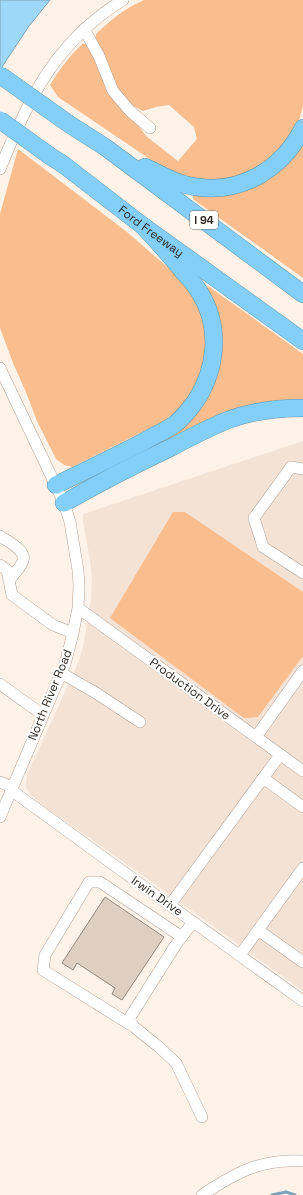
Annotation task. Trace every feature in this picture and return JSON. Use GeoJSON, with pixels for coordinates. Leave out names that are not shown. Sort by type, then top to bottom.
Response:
{"type":"FeatureCollection","features":[{"type":"Feature","properties":{"kind":"highway","name":"I 94"},"geometry":{"type":"LineString","coordinates":[[0,75],[69,124],[105,147],[303,294]]}},
{"type":"Feature","properties":{"kind":"highway","name":"Ford Freeway"},"geometry":{"type":"LineString","coordinates":[[0,120],[64,165],[143,226],[303,341]]}},
{"type":"Feature","properties":{"kind":"highway"},"geometry":{"type":"LineString","coordinates":[[105,147],[173,180],[196,187],[218,189],[245,182],[268,170],[287,154],[296,142],[303,128]]}},
{"type":"Feature","properties":{"kind":"highway"},"geometry":{"type":"LineString","coordinates":[[56,485],[120,454],[174,425],[199,396],[211,369],[214,337],[212,318],[209,309],[192,281],[143,226]]}},
{"type":"Feature","properties":{"kind":"highway"},"geometry":{"type":"LineString","coordinates":[[64,502],[122,471],[205,430],[229,420],[252,413],[303,408]]}},
{"type":"Feature","properties":{"kind":"street"},"geometry":{"type":"LineString","coordinates":[[0,169],[20,120],[38,86],[54,63],[84,29],[98,17],[123,0]]}},
{"type":"Feature","properties":{"kind":"street"},"geometry":{"type":"LineString","coordinates":[[84,29],[99,56],[113,90],[130,111],[150,128]]}},
{"type":"Feature","properties":{"kind":"street","name":"North River Road"},"geometry":{"type":"LineString","coordinates":[[0,368],[64,502],[76,551],[79,586],[78,608],[70,648],[61,673],[0,817]]}},
{"type":"Feature","properties":{"kind":"street"},"geometry":{"type":"LineString","coordinates":[[303,469],[291,467],[254,518],[263,547],[303,573]]}},
{"type":"Feature","properties":{"kind":"street"},"geometry":{"type":"LineString","coordinates":[[0,536],[19,549],[24,558],[9,581]]}},
{"type":"Feature","properties":{"kind":"street"},"geometry":{"type":"LineString","coordinates":[[0,565],[6,570],[12,595],[53,625],[74,633]]}},
{"type":"Feature","properties":{"kind":"street","name":"Production Drive"},"geometry":{"type":"LineString","coordinates":[[78,608],[303,771]]}},
{"type":"Feature","properties":{"kind":"street"},"geometry":{"type":"LineString","coordinates":[[256,737],[303,671]]}},
{"type":"Feature","properties":{"kind":"street"},"geometry":{"type":"LineString","coordinates":[[61,673],[96,693],[140,722]]}},
{"type":"Feature","properties":{"kind":"street"},"geometry":{"type":"LineString","coordinates":[[0,684],[43,715]]}},
{"type":"Feature","properties":{"kind":"street"},"geometry":{"type":"LineString","coordinates":[[170,906],[280,754]]}},
{"type":"Feature","properties":{"kind":"street"},"geometry":{"type":"LineString","coordinates":[[263,778],[303,807]]}},
{"type":"Feature","properties":{"kind":"street","name":"Irwin Drive"},"geometry":{"type":"LineString","coordinates":[[0,782],[12,788],[170,906],[303,1001]]}},
{"type":"Feature","properties":{"kind":"street"},"geometry":{"type":"LineString","coordinates":[[240,955],[303,868]]}},
{"type":"Feature","properties":{"kind":"street"},"geometry":{"type":"LineString","coordinates":[[182,937],[100,882],[89,882],[45,955],[43,970],[134,1027],[176,1063],[202,1117]]}},
{"type":"Feature","properties":{"kind":"street"},"geometry":{"type":"LineString","coordinates":[[134,1027],[129,1019],[193,922]]}},
{"type":"Feature","properties":{"kind":"street"},"geometry":{"type":"LineString","coordinates":[[258,930],[303,962]]}},
{"type":"Feature","properties":{"kind":"street"},"geometry":{"type":"LineString","coordinates":[[202,1195],[221,1182],[242,1171],[270,1162],[288,1160],[303,1161]]}},
{"type":"Feature","properties":{"kind":"shaded area"},"geometry":{"type":"Polygon","coordinates":[[[144,0],[303,0],[303,106],[294,132],[270,161],[234,179],[193,181],[163,168],[58,97],[50,85],[82,44],[87,44],[110,93],[120,108],[136,122],[146,136],[178,161],[197,139],[194,127],[169,105],[143,111],[133,106],[118,91],[95,42],[96,34],[107,24],[124,11],[144,0]]]}},
{"type":"Feature","properties":{"kind":"shaded area"},"geometry":{"type":"Polygon","coordinates":[[[303,142],[303,278],[193,199],[193,195],[246,190],[259,185],[281,170],[303,142]]]}},
{"type":"Feature","properties":{"kind":"shaded area"},"geometry":{"type":"Polygon","coordinates":[[[18,149],[127,232],[174,273],[184,283],[198,305],[205,325],[206,360],[190,396],[180,408],[164,421],[72,467],[64,465],[56,459],[37,421],[0,328],[0,214],[18,149]]]}},
{"type":"Feature","properties":{"kind":"shaded area"},"geometry":{"type":"Polygon","coordinates":[[[208,286],[303,354],[303,403],[163,445],[161,441],[208,393],[206,289],[208,286]]]}},
{"type":"Feature","properties":{"kind":"shaded area"},"geometry":{"type":"Polygon","coordinates":[[[303,441],[303,991],[41,804],[30,794],[26,787],[26,782],[27,775],[79,661],[84,642],[91,599],[92,580],[83,514],[303,441]]]}},
{"type":"Feature","properties":{"kind":"shaded area"},"geometry":{"type":"Polygon","coordinates":[[[173,512],[185,512],[303,592],[303,656],[258,717],[244,718],[110,618],[173,512]]]}},
{"type":"Feature","properties":{"kind":"water"},"geometry":{"type":"Polygon","coordinates":[[[0,0],[50,0],[29,26],[0,70],[0,0]]]}},
{"type":"Feature","properties":{"kind":"building"},"geometry":{"type":"Polygon","coordinates":[[[105,897],[164,937],[122,1000],[112,994],[115,988],[77,963],[73,970],[62,963],[105,897]]]}},
{"type":"Feature","properties":{"kind":"waterway"},"geometry":{"type":"LineString","coordinates":[[272,1195],[286,1192],[295,1195]]}}]}
